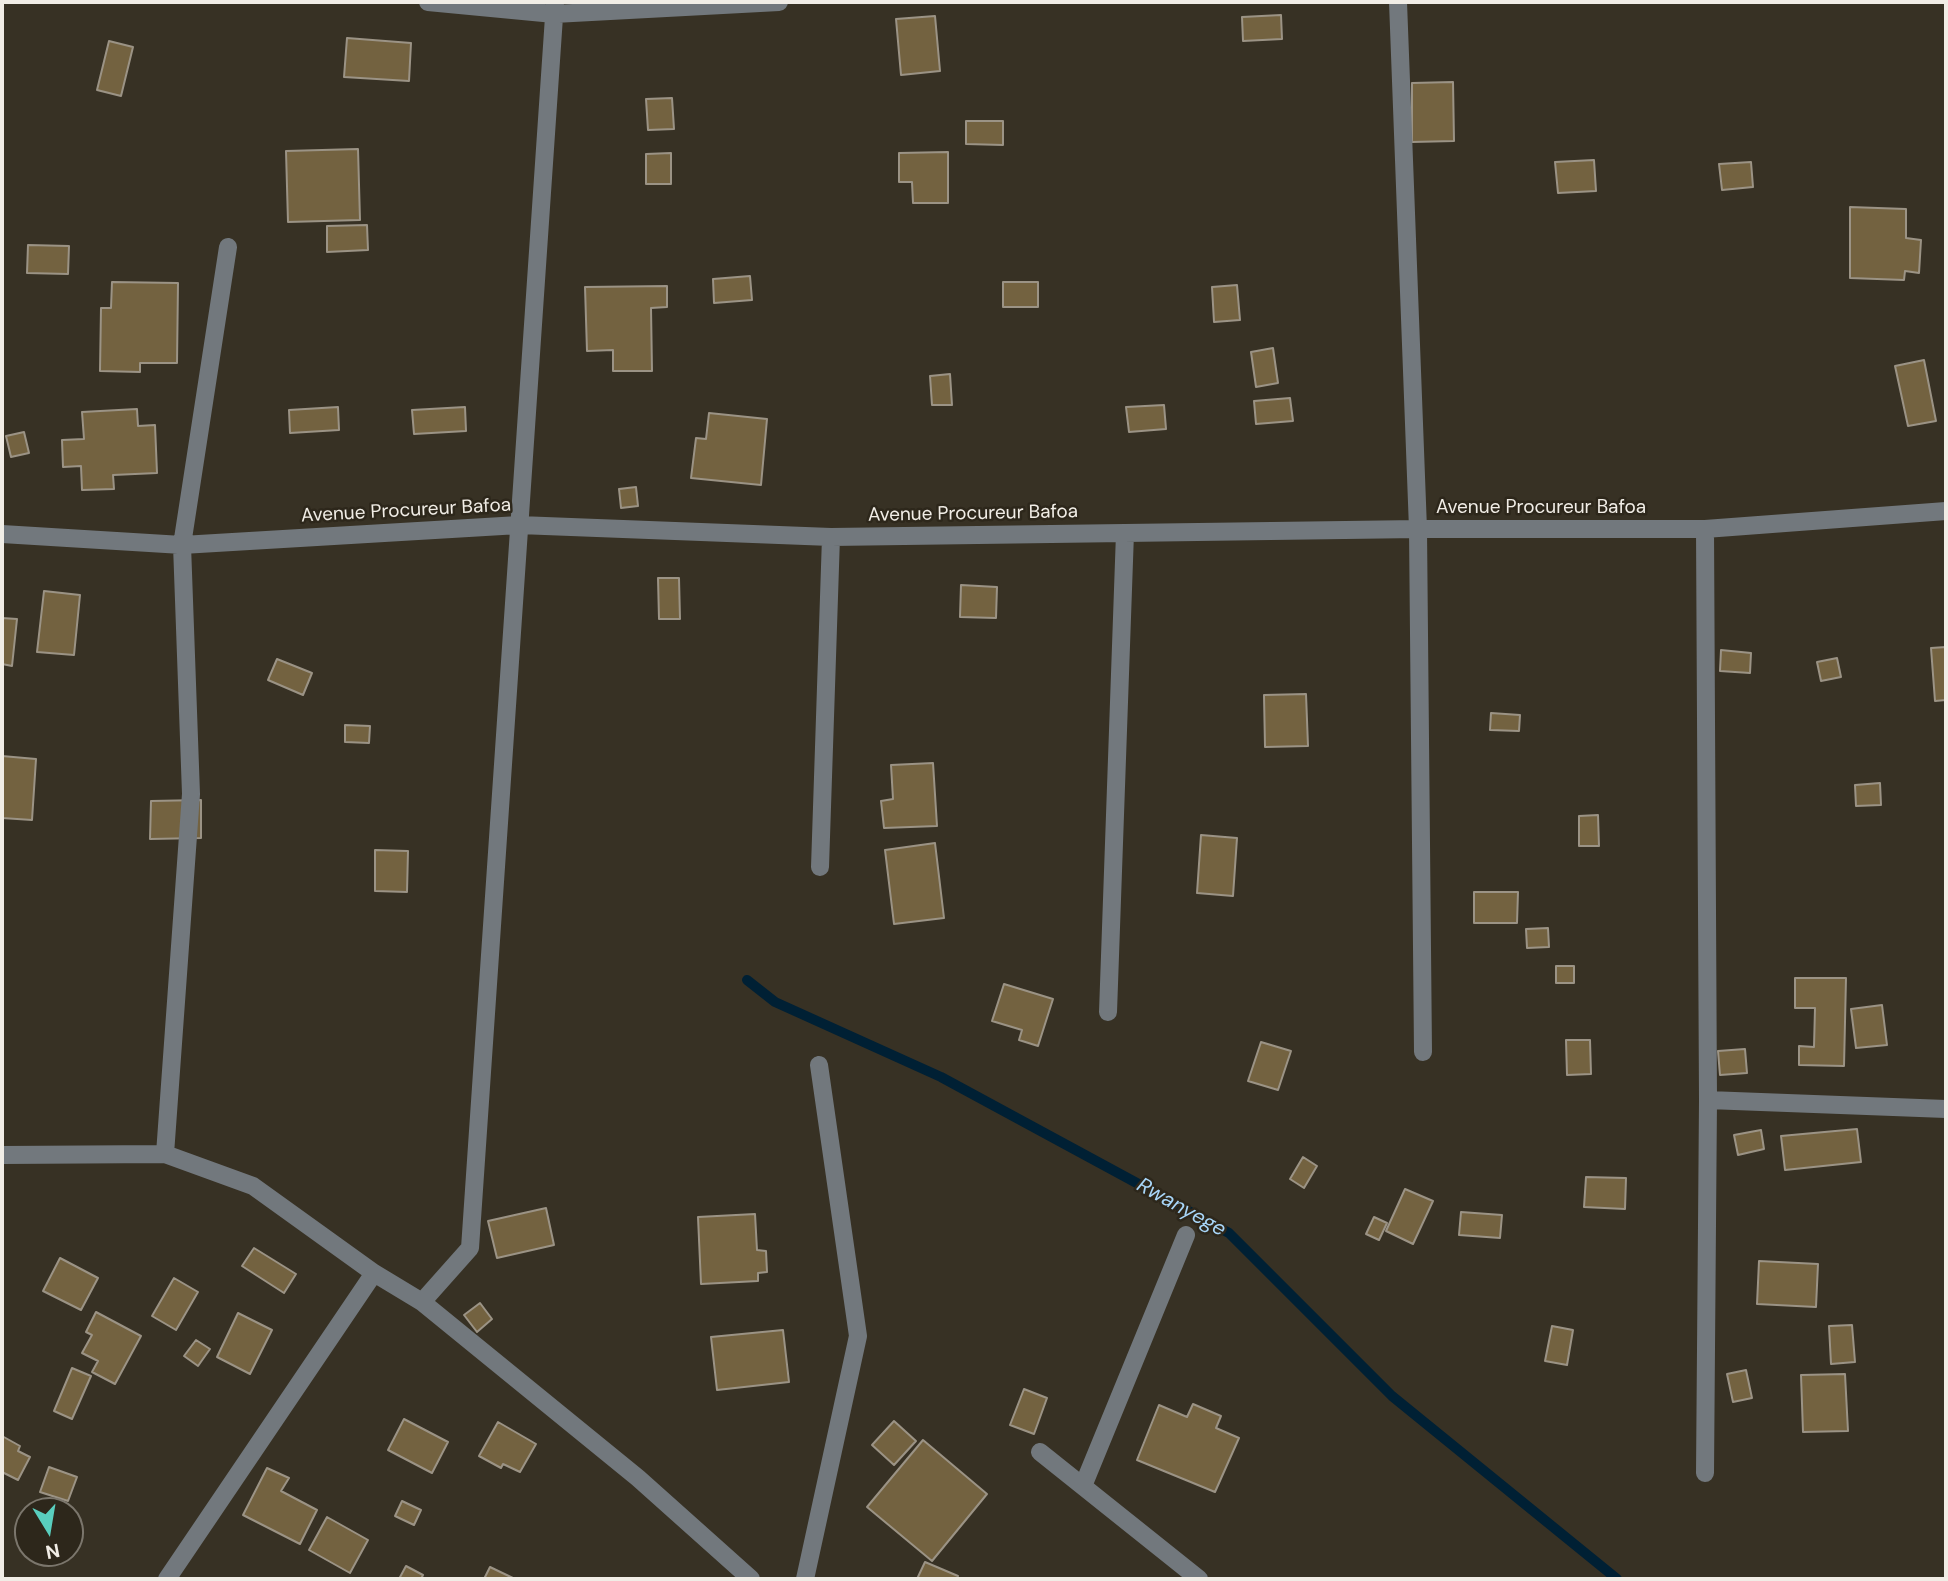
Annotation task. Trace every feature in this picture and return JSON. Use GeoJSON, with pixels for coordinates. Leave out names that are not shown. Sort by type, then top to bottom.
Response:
{"type":"FeatureCollection","features":[{"type":"Feature","properties":{"kind":"street"},"geometry":{"type":"LineString","coordinates":[[428,2],[554,8],[779,2]]}},
{"type":"Feature","properties":{"kind":"street"},"geometry":{"type":"LineString","coordinates":[[1398,2],[1418,528],[1423,1052]]}},
{"type":"Feature","properties":{"kind":"street"},"geometry":{"type":"LineString","coordinates":[[422,1301],[470,1248],[554,8]]}},
{"type":"Feature","properties":{"kind":"street"},"geometry":{"type":"LineString","coordinates":[[165,1154],[191,794],[182,545],[228,247]]}},
{"type":"Feature","properties":{"kind":"street","name":"Avenue Procureur Bafoa"},"geometry":{"type":"LineString","coordinates":[[2,534],[182,545],[519,525],[831,537],[1418,528],[1705,529],[1946,511]]}},
{"type":"Feature","properties":{"kind":"street"},"geometry":{"type":"LineString","coordinates":[[1705,529],[1708,1100],[1705,1473]]}},
{"type":"Feature","properties":{"kind":"street"},"geometry":{"type":"LineString","coordinates":[[1108,1012],[1125,533]]}},
{"type":"Feature","properties":{"kind":"street"},"geometry":{"type":"LineString","coordinates":[[820,867],[831,537]]}},
{"type":"Feature","properties":{"kind":"street"},"geometry":{"type":"LineString","coordinates":[[805,1579],[858,1336],[819,1065]]}},
{"type":"Feature","properties":{"kind":"street"},"geometry":{"type":"LineString","coordinates":[[1708,1100],[1946,1110]]}},
{"type":"Feature","properties":{"kind":"street"},"geometry":{"type":"LineString","coordinates":[[2,1155],[165,1154],[253,1186],[374,1273],[422,1301],[638,1478],[751,1579]]}},
{"type":"Feature","properties":{"kind":"street"},"geometry":{"type":"LineString","coordinates":[[1083,1486],[1186,1235]]}},
{"type":"Feature","properties":{"kind":"street"},"geometry":{"type":"LineString","coordinates":[[167,1579],[374,1273]]}},
{"type":"Feature","properties":{"kind":"street"},"geometry":{"type":"LineString","coordinates":[[1040,1452],[1199,1579]]}},
{"type":"Feature","properties":{"kind":"building"},"geometry":{"type":"Polygon","coordinates":[[[1281,15],[1282,39],[1243,41],[1242,17],[1281,15]]]}},
{"type":"Feature","properties":{"kind":"building"},"geometry":{"type":"Polygon","coordinates":[[[935,16],[940,71],[901,75],[896,19],[935,16]]]}},
{"type":"Feature","properties":{"kind":"building"},"geometry":{"type":"Polygon","coordinates":[[[347,38],[411,43],[409,81],[344,77],[347,38]]]}},
{"type":"Feature","properties":{"kind":"building"},"geometry":{"type":"Polygon","coordinates":[[[109,41],[133,47],[121,96],[97,90],[109,41]]]}},
{"type":"Feature","properties":{"kind":"building"},"geometry":{"type":"Polygon","coordinates":[[[1453,82],[1454,141],[1412,142],[1412,83],[1453,82]]]}},
{"type":"Feature","properties":{"kind":"building"},"geometry":{"type":"Polygon","coordinates":[[[672,98],[674,129],[648,130],[646,99],[672,98]]]}},
{"type":"Feature","properties":{"kind":"building"},"geometry":{"type":"Polygon","coordinates":[[[966,121],[1003,121],[1003,145],[966,144],[966,121]]]}},
{"type":"Feature","properties":{"kind":"building"},"geometry":{"type":"Polygon","coordinates":[[[358,149],[360,220],[288,222],[286,151],[358,149]]]}},
{"type":"Feature","properties":{"kind":"building"},"geometry":{"type":"Polygon","coordinates":[[[948,152],[948,203],[913,203],[912,182],[899,182],[899,153],[948,152]]]}},
{"type":"Feature","properties":{"kind":"building"},"geometry":{"type":"Polygon","coordinates":[[[671,153],[671,184],[646,184],[646,154],[671,153]]]}},
{"type":"Feature","properties":{"kind":"building"},"geometry":{"type":"Polygon","coordinates":[[[1594,160],[1596,191],[1558,193],[1555,162],[1594,160]]]}},
{"type":"Feature","properties":{"kind":"building"},"geometry":{"type":"Polygon","coordinates":[[[1751,162],[1753,187],[1722,190],[1719,164],[1751,162]]]}},
{"type":"Feature","properties":{"kind":"building"},"geometry":{"type":"Polygon","coordinates":[[[1850,207],[1906,209],[1906,238],[1921,240],[1919,273],[1905,271],[1904,280],[1850,278],[1850,207]]]}},
{"type":"Feature","properties":{"kind":"building"},"geometry":{"type":"Polygon","coordinates":[[[367,225],[368,250],[327,252],[327,226],[367,225]]]}},
{"type":"Feature","properties":{"kind":"building"},"geometry":{"type":"Polygon","coordinates":[[[28,245],[69,246],[68,274],[27,273],[28,245]]]}},
{"type":"Feature","properties":{"kind":"building"},"geometry":{"type":"Polygon","coordinates":[[[750,276],[752,300],[714,303],[713,279],[750,276]]]}},
{"type":"Feature","properties":{"kind":"building"},"geometry":{"type":"Polygon","coordinates":[[[112,282],[178,283],[177,363],[140,363],[140,372],[100,371],[101,308],[111,308],[112,282]]]}},
{"type":"Feature","properties":{"kind":"building"},"geometry":{"type":"Polygon","coordinates":[[[1003,282],[1038,282],[1038,307],[1003,307],[1003,282]]]}},
{"type":"Feature","properties":{"kind":"building"},"geometry":{"type":"Polygon","coordinates":[[[1237,285],[1240,320],[1214,322],[1212,287],[1237,285]]]}},
{"type":"Feature","properties":{"kind":"building"},"geometry":{"type":"Polygon","coordinates":[[[667,286],[667,307],[651,308],[652,371],[613,371],[613,350],[587,351],[585,287],[667,286]]]}},
{"type":"Feature","properties":{"kind":"building"},"geometry":{"type":"Polygon","coordinates":[[[1273,348],[1278,383],[1256,387],[1251,352],[1273,348]]]}},
{"type":"Feature","properties":{"kind":"building"},"geometry":{"type":"Polygon","coordinates":[[[1924,360],[1936,421],[1908,426],[1895,366],[1924,360]]]}},
{"type":"Feature","properties":{"kind":"building"},"geometry":{"type":"Polygon","coordinates":[[[950,374],[952,405],[932,405],[930,376],[950,374]]]}},
{"type":"Feature","properties":{"kind":"building"},"geometry":{"type":"Polygon","coordinates":[[[1290,398],[1293,421],[1256,424],[1254,401],[1290,398]]]}},
{"type":"Feature","properties":{"kind":"building"},"geometry":{"type":"Polygon","coordinates":[[[1164,405],[1166,429],[1129,432],[1126,407],[1164,405]]]}},
{"type":"Feature","properties":{"kind":"building"},"geometry":{"type":"Polygon","coordinates":[[[338,407],[339,430],[290,433],[289,410],[338,407]]]}},
{"type":"Feature","properties":{"kind":"building"},"geometry":{"type":"Polygon","coordinates":[[[465,407],[466,431],[414,434],[412,410],[465,407]]]}},
{"type":"Feature","properties":{"kind":"building"},"geometry":{"type":"Polygon","coordinates":[[[137,409],[138,426],[155,425],[157,473],[113,475],[114,489],[82,490],[81,466],[63,467],[62,440],[84,439],[82,412],[137,409]]]}},
{"type":"Feature","properties":{"kind":"building"},"geometry":{"type":"Polygon","coordinates":[[[709,413],[767,419],[761,485],[691,478],[696,438],[706,439],[709,413]]]}},
{"type":"Feature","properties":{"kind":"building"},"geometry":{"type":"Polygon","coordinates":[[[24,432],[29,453],[11,457],[6,436],[24,432]]]}},
{"type":"Feature","properties":{"kind":"building"},"geometry":{"type":"Polygon","coordinates":[[[636,487],[638,506],[621,508],[619,489],[636,487]]]}},
{"type":"Feature","properties":{"kind":"building"},"geometry":{"type":"Polygon","coordinates":[[[658,578],[679,578],[680,619],[659,619],[658,578]]]}},
{"type":"Feature","properties":{"kind":"building"},"geometry":{"type":"Polygon","coordinates":[[[961,585],[997,587],[996,618],[960,617],[961,585]]]}},
{"type":"Feature","properties":{"kind":"building"},"geometry":{"type":"Polygon","coordinates":[[[44,591],[80,595],[74,655],[37,652],[44,591]]]}},
{"type":"Feature","properties":{"kind":"building"},"geometry":{"type":"Polygon","coordinates":[[[2,618],[17,619],[12,666],[2,664],[2,618]]]}},
{"type":"Feature","properties":{"kind":"building"},"geometry":{"type":"Polygon","coordinates":[[[1946,647],[1946,700],[1935,701],[1931,648],[1946,647]]]}},
{"type":"Feature","properties":{"kind":"building"},"geometry":{"type":"Polygon","coordinates":[[[1721,650],[1751,653],[1750,673],[1720,671],[1721,650]]]}},
{"type":"Feature","properties":{"kind":"building"},"geometry":{"type":"Polygon","coordinates":[[[1837,658],[1841,677],[1821,681],[1817,662],[1837,658]]]}},
{"type":"Feature","properties":{"kind":"building"},"geometry":{"type":"Polygon","coordinates":[[[277,659],[312,673],[303,695],[268,680],[277,659]]]}},
{"type":"Feature","properties":{"kind":"building"},"geometry":{"type":"Polygon","coordinates":[[[1306,694],[1308,746],[1265,747],[1264,695],[1306,694]]]}},
{"type":"Feature","properties":{"kind":"building"},"geometry":{"type":"Polygon","coordinates":[[[1491,713],[1520,715],[1519,731],[1490,730],[1491,713]]]}},
{"type":"Feature","properties":{"kind":"building"},"geometry":{"type":"Polygon","coordinates":[[[345,725],[370,726],[369,743],[345,742],[345,725]]]}},
{"type":"Feature","properties":{"kind":"building"},"geometry":{"type":"Polygon","coordinates":[[[2,756],[36,759],[32,820],[2,818],[2,756]]]}},
{"type":"Feature","properties":{"kind":"building"},"geometry":{"type":"Polygon","coordinates":[[[933,763],[937,826],[884,828],[881,801],[893,799],[891,765],[933,763]]]}},
{"type":"Feature","properties":{"kind":"building"},"geometry":{"type":"Polygon","coordinates":[[[1880,783],[1881,805],[1856,806],[1855,785],[1880,783]]]}},
{"type":"Feature","properties":{"kind":"building"},"geometry":{"type":"Polygon","coordinates":[[[201,800],[201,838],[150,839],[151,801],[201,800]]]}},
{"type":"Feature","properties":{"kind":"building"},"geometry":{"type":"Polygon","coordinates":[[[1598,815],[1599,846],[1579,846],[1579,816],[1598,815]]]}},
{"type":"Feature","properties":{"kind":"building"},"geometry":{"type":"Polygon","coordinates":[[[1201,835],[1237,838],[1233,896],[1197,893],[1201,835]]]}},
{"type":"Feature","properties":{"kind":"building"},"geometry":{"type":"Polygon","coordinates":[[[935,843],[944,918],[894,924],[885,850],[935,843]]]}},
{"type":"Feature","properties":{"kind":"building"},"geometry":{"type":"Polygon","coordinates":[[[375,850],[408,851],[407,892],[375,891],[375,850]]]}},
{"type":"Feature","properties":{"kind":"building"},"geometry":{"type":"Polygon","coordinates":[[[1474,892],[1518,892],[1517,923],[1474,923],[1474,892]]]}},
{"type":"Feature","properties":{"kind":"building"},"geometry":{"type":"Polygon","coordinates":[[[1548,928],[1549,947],[1527,948],[1526,929],[1548,928]]]}},
{"type":"Feature","properties":{"kind":"building"},"geometry":{"type":"Polygon","coordinates":[[[1556,966],[1574,966],[1574,983],[1556,983],[1556,966]]]}},
{"type":"Feature","properties":{"kind":"building"},"geometry":{"type":"Polygon","coordinates":[[[1795,978],[1846,978],[1844,1066],[1799,1065],[1799,1046],[1814,1047],[1815,1008],[1795,1008],[1795,978]]]}},
{"type":"Feature","properties":{"kind":"building"},"geometry":{"type":"Polygon","coordinates":[[[1004,984],[1053,999],[1038,1046],[1019,1040],[1022,1030],[992,1021],[1004,984]]]}},
{"type":"Feature","properties":{"kind":"building"},"geometry":{"type":"Polygon","coordinates":[[[1882,1005],[1887,1045],[1856,1048],[1851,1009],[1882,1005]]]}},
{"type":"Feature","properties":{"kind":"building"},"geometry":{"type":"Polygon","coordinates":[[[1566,1040],[1590,1040],[1591,1074],[1567,1075],[1566,1040]]]}},
{"type":"Feature","properties":{"kind":"building"},"geometry":{"type":"Polygon","coordinates":[[[1261,1042],[1291,1051],[1278,1090],[1248,1081],[1261,1042]]]}},
{"type":"Feature","properties":{"kind":"building"},"geometry":{"type":"Polygon","coordinates":[[[1745,1049],[1747,1073],[1720,1075],[1718,1051],[1745,1049]]]}},
{"type":"Feature","properties":{"kind":"building"},"geometry":{"type":"Polygon","coordinates":[[[1857,1129],[1861,1162],[1785,1170],[1781,1136],[1857,1129]]]}},
{"type":"Feature","properties":{"kind":"building"},"geometry":{"type":"Polygon","coordinates":[[[1761,1130],[1764,1149],[1738,1155],[1734,1135],[1761,1130]]]}},
{"type":"Feature","properties":{"kind":"building"},"geometry":{"type":"Polygon","coordinates":[[[1303,1157],[1317,1166],[1304,1188],[1290,1179],[1303,1157]]]}},
{"type":"Feature","properties":{"kind":"building"},"geometry":{"type":"Polygon","coordinates":[[[1586,1177],[1626,1178],[1625,1209],[1584,1207],[1586,1177]]]}},
{"type":"Feature","properties":{"kind":"building"},"geometry":{"type":"Polygon","coordinates":[[[1405,1189],[1433,1201],[1413,1244],[1386,1231],[1405,1189]]]}},
{"type":"Feature","properties":{"kind":"building"},"geometry":{"type":"Polygon","coordinates":[[[546,1208],[554,1245],[497,1258],[488,1221],[546,1208]]]}},
{"type":"Feature","properties":{"kind":"building"},"geometry":{"type":"Polygon","coordinates":[[[1461,1212],[1502,1215],[1500,1238],[1459,1235],[1461,1212]]]}},
{"type":"Feature","properties":{"kind":"building"},"geometry":{"type":"Polygon","coordinates":[[[755,1214],[757,1250],[766,1251],[767,1272],[758,1273],[758,1281],[701,1284],[698,1217],[755,1214]]]}},
{"type":"Feature","properties":{"kind":"building"},"geometry":{"type":"Polygon","coordinates":[[[1374,1217],[1387,1223],[1379,1240],[1366,1234],[1374,1217]]]}},
{"type":"Feature","properties":{"kind":"building"},"geometry":{"type":"Polygon","coordinates":[[[254,1248],[296,1274],[284,1293],[242,1266],[254,1248]]]}},
{"type":"Feature","properties":{"kind":"building"},"geometry":{"type":"Polygon","coordinates":[[[60,1258],[98,1278],[81,1310],[43,1291],[60,1258]]]}},
{"type":"Feature","properties":{"kind":"building"},"geometry":{"type":"Polygon","coordinates":[[[1759,1261],[1818,1264],[1816,1307],[1757,1304],[1759,1261]]]}},
{"type":"Feature","properties":{"kind":"building"},"geometry":{"type":"Polygon","coordinates":[[[174,1278],[198,1292],[176,1330],[152,1316],[174,1278]]]}},
{"type":"Feature","properties":{"kind":"building"},"geometry":{"type":"Polygon","coordinates":[[[480,1303],[492,1319],[477,1332],[464,1315],[480,1303]]]}},
{"type":"Feature","properties":{"kind":"building"},"geometry":{"type":"Polygon","coordinates":[[[96,1312],[141,1336],[115,1384],[92,1372],[98,1361],[82,1353],[92,1335],[86,1332],[96,1312]]]}},
{"type":"Feature","properties":{"kind":"building"},"geometry":{"type":"Polygon","coordinates":[[[238,1313],[272,1330],[250,1374],[217,1357],[238,1313]]]}},
{"type":"Feature","properties":{"kind":"building"},"geometry":{"type":"Polygon","coordinates":[[[1852,1325],[1855,1362],[1831,1364],[1829,1326],[1852,1325]]]}},
{"type":"Feature","properties":{"kind":"building"},"geometry":{"type":"Polygon","coordinates":[[[1552,1326],[1573,1330],[1567,1365],[1545,1361],[1552,1326]]]}},
{"type":"Feature","properties":{"kind":"building"},"geometry":{"type":"Polygon","coordinates":[[[783,1330],[789,1382],[717,1390],[711,1337],[783,1330]]]}},
{"type":"Feature","properties":{"kind":"building"},"geometry":{"type":"Polygon","coordinates":[[[196,1340],[210,1349],[198,1366],[184,1356],[196,1340]]]}},
{"type":"Feature","properties":{"kind":"building"},"geometry":{"type":"Polygon","coordinates":[[[72,1368],[91,1376],[72,1419],[54,1411],[72,1368]]]}},
{"type":"Feature","properties":{"kind":"building"},"geometry":{"type":"Polygon","coordinates":[[[1746,1370],[1752,1398],[1733,1402],[1727,1374],[1746,1370]]]}},
{"type":"Feature","properties":{"kind":"building"},"geometry":{"type":"Polygon","coordinates":[[[1845,1374],[1848,1431],[1803,1432],[1801,1375],[1845,1374]]]}},
{"type":"Feature","properties":{"kind":"building"},"geometry":{"type":"Polygon","coordinates":[[[1024,1389],[1047,1398],[1034,1434],[1010,1425],[1024,1389]]]}},
{"type":"Feature","properties":{"kind":"building"},"geometry":{"type":"Polygon","coordinates":[[[1193,1404],[1221,1416],[1216,1428],[1239,1438],[1215,1492],[1137,1460],[1159,1405],[1187,1417],[1193,1404]]]}},
{"type":"Feature","properties":{"kind":"building"},"geometry":{"type":"Polygon","coordinates":[[[404,1419],[448,1442],[432,1473],[388,1450],[404,1419]]]}},
{"type":"Feature","properties":{"kind":"building"},"geometry":{"type":"Polygon","coordinates":[[[894,1421],[916,1441],[894,1465],[872,1445],[894,1421]]]}},
{"type":"Feature","properties":{"kind":"building"},"geometry":{"type":"Polygon","coordinates":[[[498,1422],[536,1444],[520,1472],[503,1464],[501,1468],[479,1456],[498,1422]]]}},
{"type":"Feature","properties":{"kind":"building"},"geometry":{"type":"Polygon","coordinates":[[[2,1436],[20,1446],[18,1451],[30,1457],[18,1480],[2,1472],[2,1436]]]}},
{"type":"Feature","properties":{"kind":"building"},"geometry":{"type":"Polygon","coordinates":[[[923,1440],[987,1494],[932,1561],[867,1507],[923,1440]]]}},
{"type":"Feature","properties":{"kind":"building"},"geometry":{"type":"Polygon","coordinates":[[[49,1467],[77,1477],[70,1497],[56,1497],[40,1492],[49,1467]]]}},
{"type":"Feature","properties":{"kind":"building"},"geometry":{"type":"Polygon","coordinates":[[[267,1468],[289,1478],[281,1491],[317,1510],[300,1544],[243,1515],[267,1468]]]}},
{"type":"Feature","properties":{"kind":"building"},"geometry":{"type":"Polygon","coordinates":[[[402,1501],[421,1510],[414,1525],[395,1516],[402,1501]]]}},
{"type":"Feature","properties":{"kind":"building"},"geometry":{"type":"Polygon","coordinates":[[[327,1517],[368,1540],[350,1573],[309,1550],[327,1517]]]}},
{"type":"Feature","properties":{"kind":"building"},"geometry":{"type":"Polygon","coordinates":[[[925,1562],[958,1576],[957,1579],[917,1579],[925,1562]]]}},
{"type":"Feature","properties":{"kind":"building"},"geometry":{"type":"Polygon","coordinates":[[[406,1566],[423,1575],[421,1579],[399,1579],[406,1566]]]}},
{"type":"Feature","properties":{"kind":"building"},"geometry":{"type":"Polygon","coordinates":[[[490,1567],[515,1579],[484,1579],[490,1567]]]}},
{"type":"Feature","properties":{"kind":"waterway","name":"Rwanyege"},"geometry":{"type":"LineString","coordinates":[[747,980],[775,1002],[941,1077],[1229,1233],[1392,1396],[1617,1579]]}}]}
